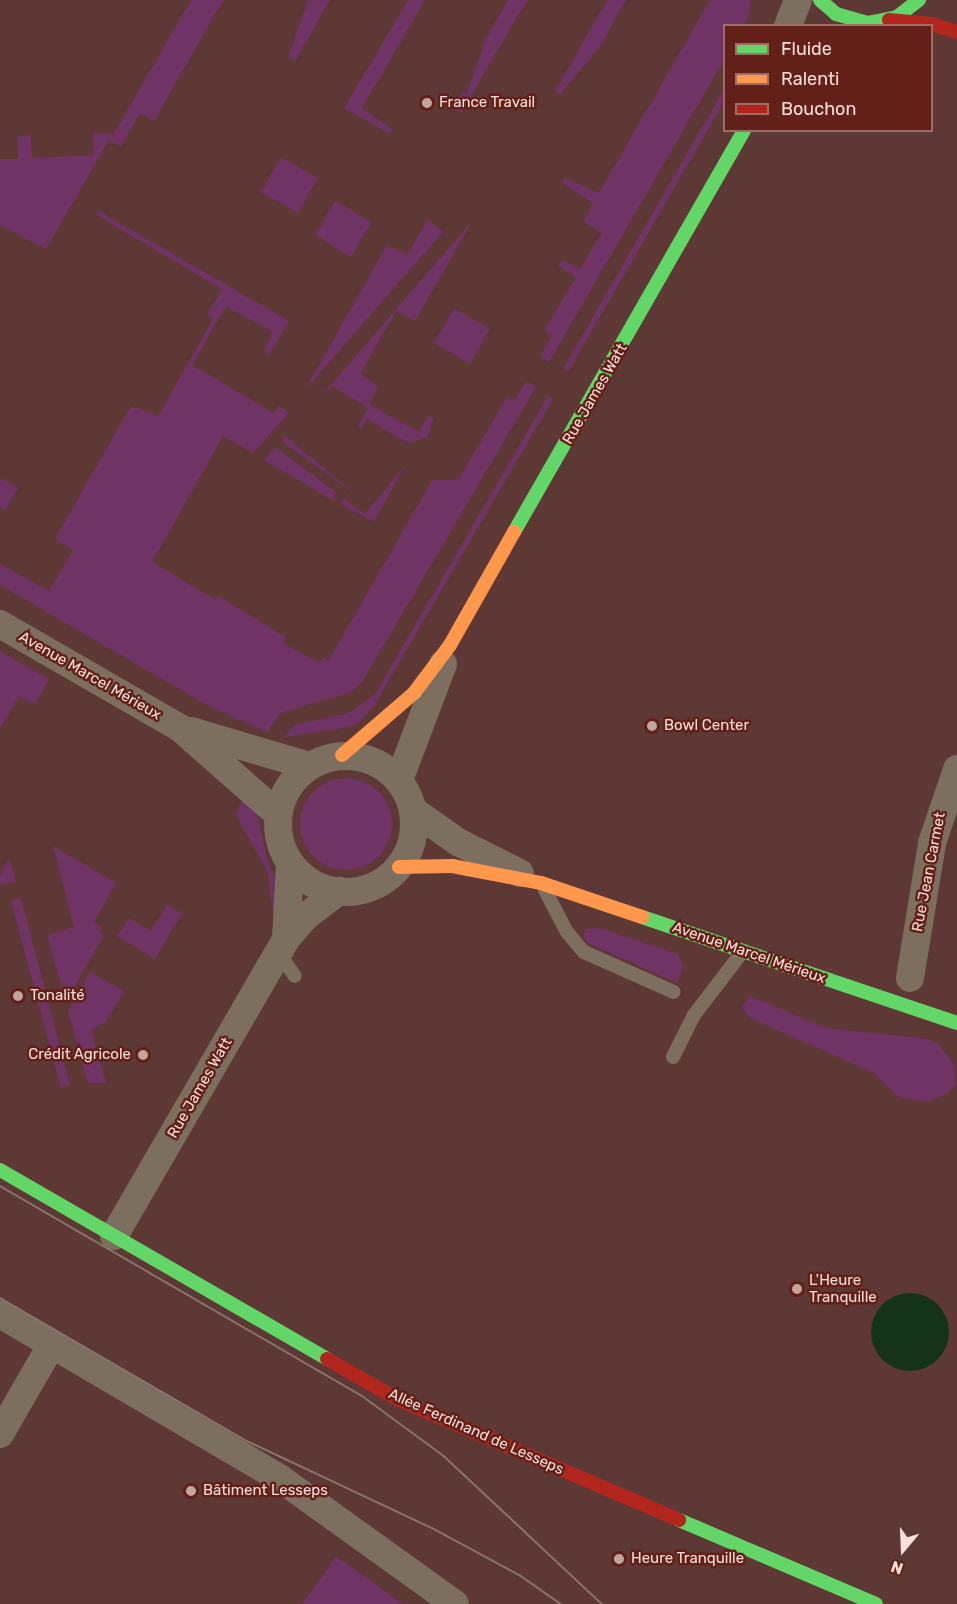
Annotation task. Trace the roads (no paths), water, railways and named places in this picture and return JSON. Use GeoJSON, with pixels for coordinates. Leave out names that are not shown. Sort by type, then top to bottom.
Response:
{"type":"FeatureCollection","features":[{"type":"Feature","properties":{"kind":"street"},"geometry":{"type":"LineString","coordinates":[[789,24],[798,0]]}},
{"type":"Feature","properties":{"kind":"street"},"geometry":{"type":"LineString","coordinates":[[820,0],[841,22],[867,23],[889,20],[932,24]]}},
{"type":"Feature","properties":{"kind":"street"},"geometry":{"type":"LineString","coordinates":[[889,20],[919,0]]}},
{"type":"Feature","properties":{"kind":"street"},"geometry":{"type":"LineString","coordinates":[[933,24],[957,32]]}},
{"type":"Feature","properties":{"kind":"street","name":"Rue James Watt"},"geometry":{"type":"LineString","coordinates":[[342,755],[414,693],[450,645],[744,134]]}},
{"type":"Feature","properties":{"kind":"street","name":"Avenue Marcel Mérieux"},"geometry":{"type":"LineString","coordinates":[[0,624],[180,728],[278,814]]}},
{"type":"Feature","properties":{"kind":"street","name":"Rue James Watt"},"geometry":{"type":"LineString","coordinates":[[399,780],[450,645]]}},
{"type":"Feature","properties":{"kind":"street","name":"Avenue Marcel Mérieux"},"geometry":{"type":"LineString","coordinates":[[180,728],[309,766]]}},
{"type":"Feature","properties":{"kind":"street"},"geometry":{"type":"LineString","coordinates":[[342,755],[363,757],[383,766],[399,780],[414,811],[412,841],[399,867],[372,887],[339,891],[320,887],[290,864],[278,831],[278,814],[283,795],[309,766],[342,755]]}},
{"type":"Feature","properties":{"kind":"street","name":"Rue Jean Carmet"},"geometry":{"type":"LineString","coordinates":[[910,978],[932,843],[957,769]]}},
{"type":"Feature","properties":{"kind":"street","name":"Avenue Marcel Mérieux"},"geometry":{"type":"LineString","coordinates":[[414,811],[458,842],[541,883],[957,1023]]}},
{"type":"Feature","properties":{"kind":"street","name":"Rue James Watt"},"geometry":{"type":"LineString","coordinates":[[282,945],[290,864]]}},
{"type":"Feature","properties":{"kind":"street","name":"Avenue Marcel Mérieux"},"geometry":{"type":"LineString","coordinates":[[399,867],[452,866],[541,883]]}},
{"type":"Feature","properties":{"kind":"street","name":"Rue James Watt"},"geometry":{"type":"LineString","coordinates":[[114,1236],[282,945],[305,917],[339,891]]}},
{"type":"Feature","properties":{"kind":"street","name":"Allée Ferdinand de Lesseps"},"geometry":{"type":"LineString","coordinates":[[0,1170],[397,1399],[876,1604]]}},
{"type":"Feature","properties":{"kind":"street"},"geometry":{"type":"LineString","coordinates":[[0,1314],[281,1479],[454,1604]]}},
{"type":"Feature","properties":{"kind":"street"},"geometry":{"type":"LineString","coordinates":[[0,1434],[52,1344]]}},
{"type":"Feature","properties":{"kind":"lane"},"geometry":{"type":"LineString","coordinates":[[541,883],[567,932],[584,952],[674,992]]}},
{"type":"Feature","properties":{"kind":"lane"},"geometry":{"type":"LineString","coordinates":[[282,945],[295,976]]}},
{"type":"Feature","properties":{"kind":"lane"},"geometry":{"type":"LineString","coordinates":[[673,1057],[694,1015],[743,951]]}},
{"type":"Feature","properties":{"kind":"tram line"},"geometry":{"type":"LineString","coordinates":[[0,1186],[361,1395],[444,1456],[602,1604]]}},
{"type":"Feature","properties":{"kind":"tram line"},"geometry":{"type":"LineString","coordinates":[[0,1298],[247,1441],[432,1528],[521,1576],[561,1604]]}},
{"type":"Feature","properties":{"kind":"place","name":"France Travail"},"geometry":{"type":"Point","coordinates":[427,103]}},
{"type":"Feature","properties":{"kind":"place","name":"Bowl Center"},"geometry":{"type":"Point","coordinates":[652,726]}},
{"type":"Feature","properties":{"kind":"place","name":"Tonalité"},"geometry":{"type":"Point","coordinates":[18,996]}},
{"type":"Feature","properties":{"kind":"place","name":"Crédit Agricole"},"geometry":{"type":"Point","coordinates":[143,1055]}},
{"type":"Feature","properties":{"kind":"place","name":"L'Heure Tranquille"},"geometry":{"type":"Point","coordinates":[797,1289]}},
{"type":"Feature","properties":{"kind":"place","name":"Bâtiment Lesseps"},"geometry":{"type":"Point","coordinates":[191,1491]}},
{"type":"Feature","properties":{"kind":"place","name":"Heure Tranquille"},"geometry":{"type":"Point","coordinates":[619,1559]}}]}
